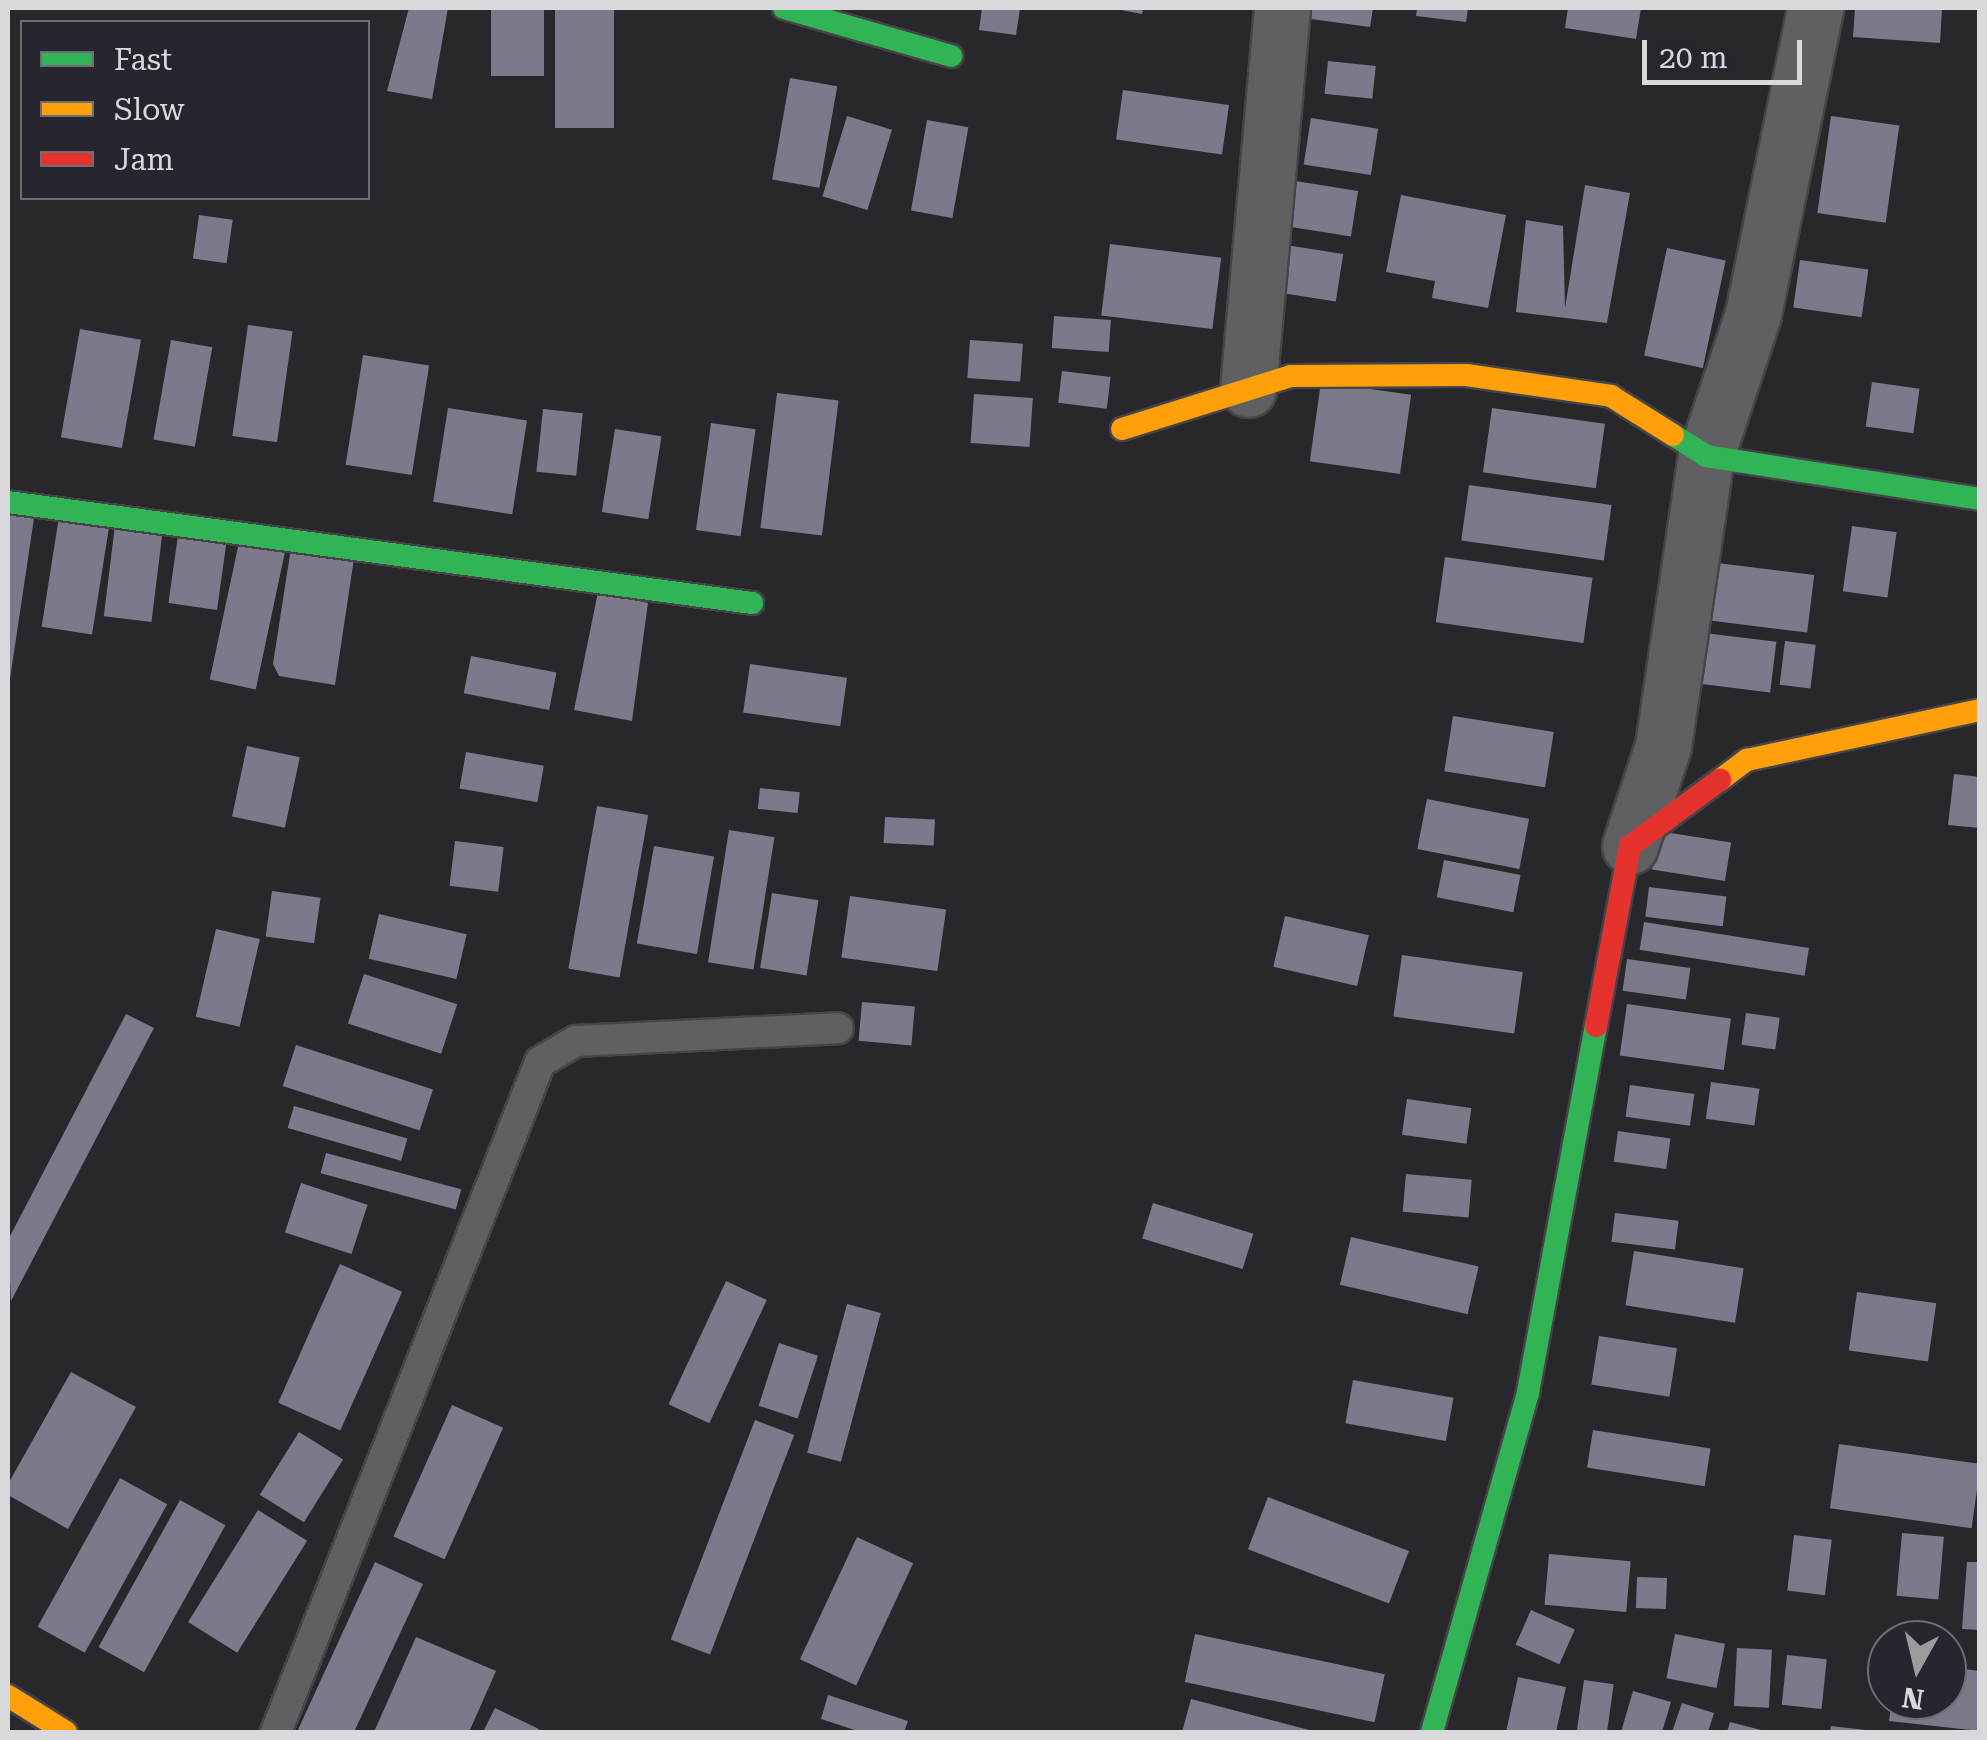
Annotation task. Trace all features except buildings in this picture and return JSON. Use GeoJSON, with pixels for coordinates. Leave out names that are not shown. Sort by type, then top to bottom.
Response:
{"type":"FeatureCollection","features":[{"type":"Feature","properties":{"kind":"street"},"geometry":{"type":"LineString","coordinates":[[784,8],[950,56]]}},
{"type":"Feature","properties":{"kind":"street"},"geometry":{"type":"LineString","coordinates":[[1248,390],[1282,8]]}},
{"type":"Feature","properties":{"kind":"street"},"geometry":{"type":"LineString","coordinates":[[1432,1732],[1528,1392],[1630,846],[1663,746],[1706,456],[1753,314],[1815,8]]}},
{"type":"Feature","properties":{"kind":"street"},"geometry":{"type":"LineString","coordinates":[[1122,429],[1291,376],[1502,380],[1611,396],[1706,456],[1980,499]]}},
{"type":"Feature","properties":{"kind":"street"},"geometry":{"type":"LineString","coordinates":[[8,502],[752,603]]}},
{"type":"Feature","properties":{"kind":"street"},"geometry":{"type":"LineString","coordinates":[[1630,846],[1747,760],[1980,710]]}},
{"type":"Feature","properties":{"kind":"street"},"geometry":{"type":"LineString","coordinates":[[8,1696],[66,1732]]}},
{"type":"Feature","properties":{"kind":"lane"},"geometry":{"type":"LineString","coordinates":[[276,1732],[540,1062],[576,1041],[838,1028]]}},
{"type":"Feature","properties":{"kind":"traffic: fast"},"geometry":{"type":"LineString","coordinates":[[784,8],[951,56]]}},
{"type":"Feature","properties":{"kind":"traffic: fast"},"geometry":{"type":"LineString","coordinates":[[1673,435],[1706,456],[1980,499]]}},
{"type":"Feature","properties":{"kind":"traffic: fast"},"geometry":{"type":"LineString","coordinates":[[8,502],[752,603]]}},
{"type":"Feature","properties":{"kind":"traffic: fast"},"geometry":{"type":"LineString","coordinates":[[1432,1732],[1528,1392],[1596,1026]]}},
{"type":"Feature","properties":{"kind":"traffic: slow"},"geometry":{"type":"LineString","coordinates":[[1122,429],[1291,376],[1466,375],[1611,396],[1673,435]]}},
{"type":"Feature","properties":{"kind":"traffic: slow"},"geometry":{"type":"LineString","coordinates":[[1720,780],[1747,760],[1980,710]]}},
{"type":"Feature","properties":{"kind":"traffic: slow"},"geometry":{"type":"LineString","coordinates":[[8,1696],[66,1732]]}},
{"type":"Feature","properties":{"kind":"traffic: jam"},"geometry":{"type":"LineString","coordinates":[[1596,1026],[1630,846],[1720,780]]}}]}
